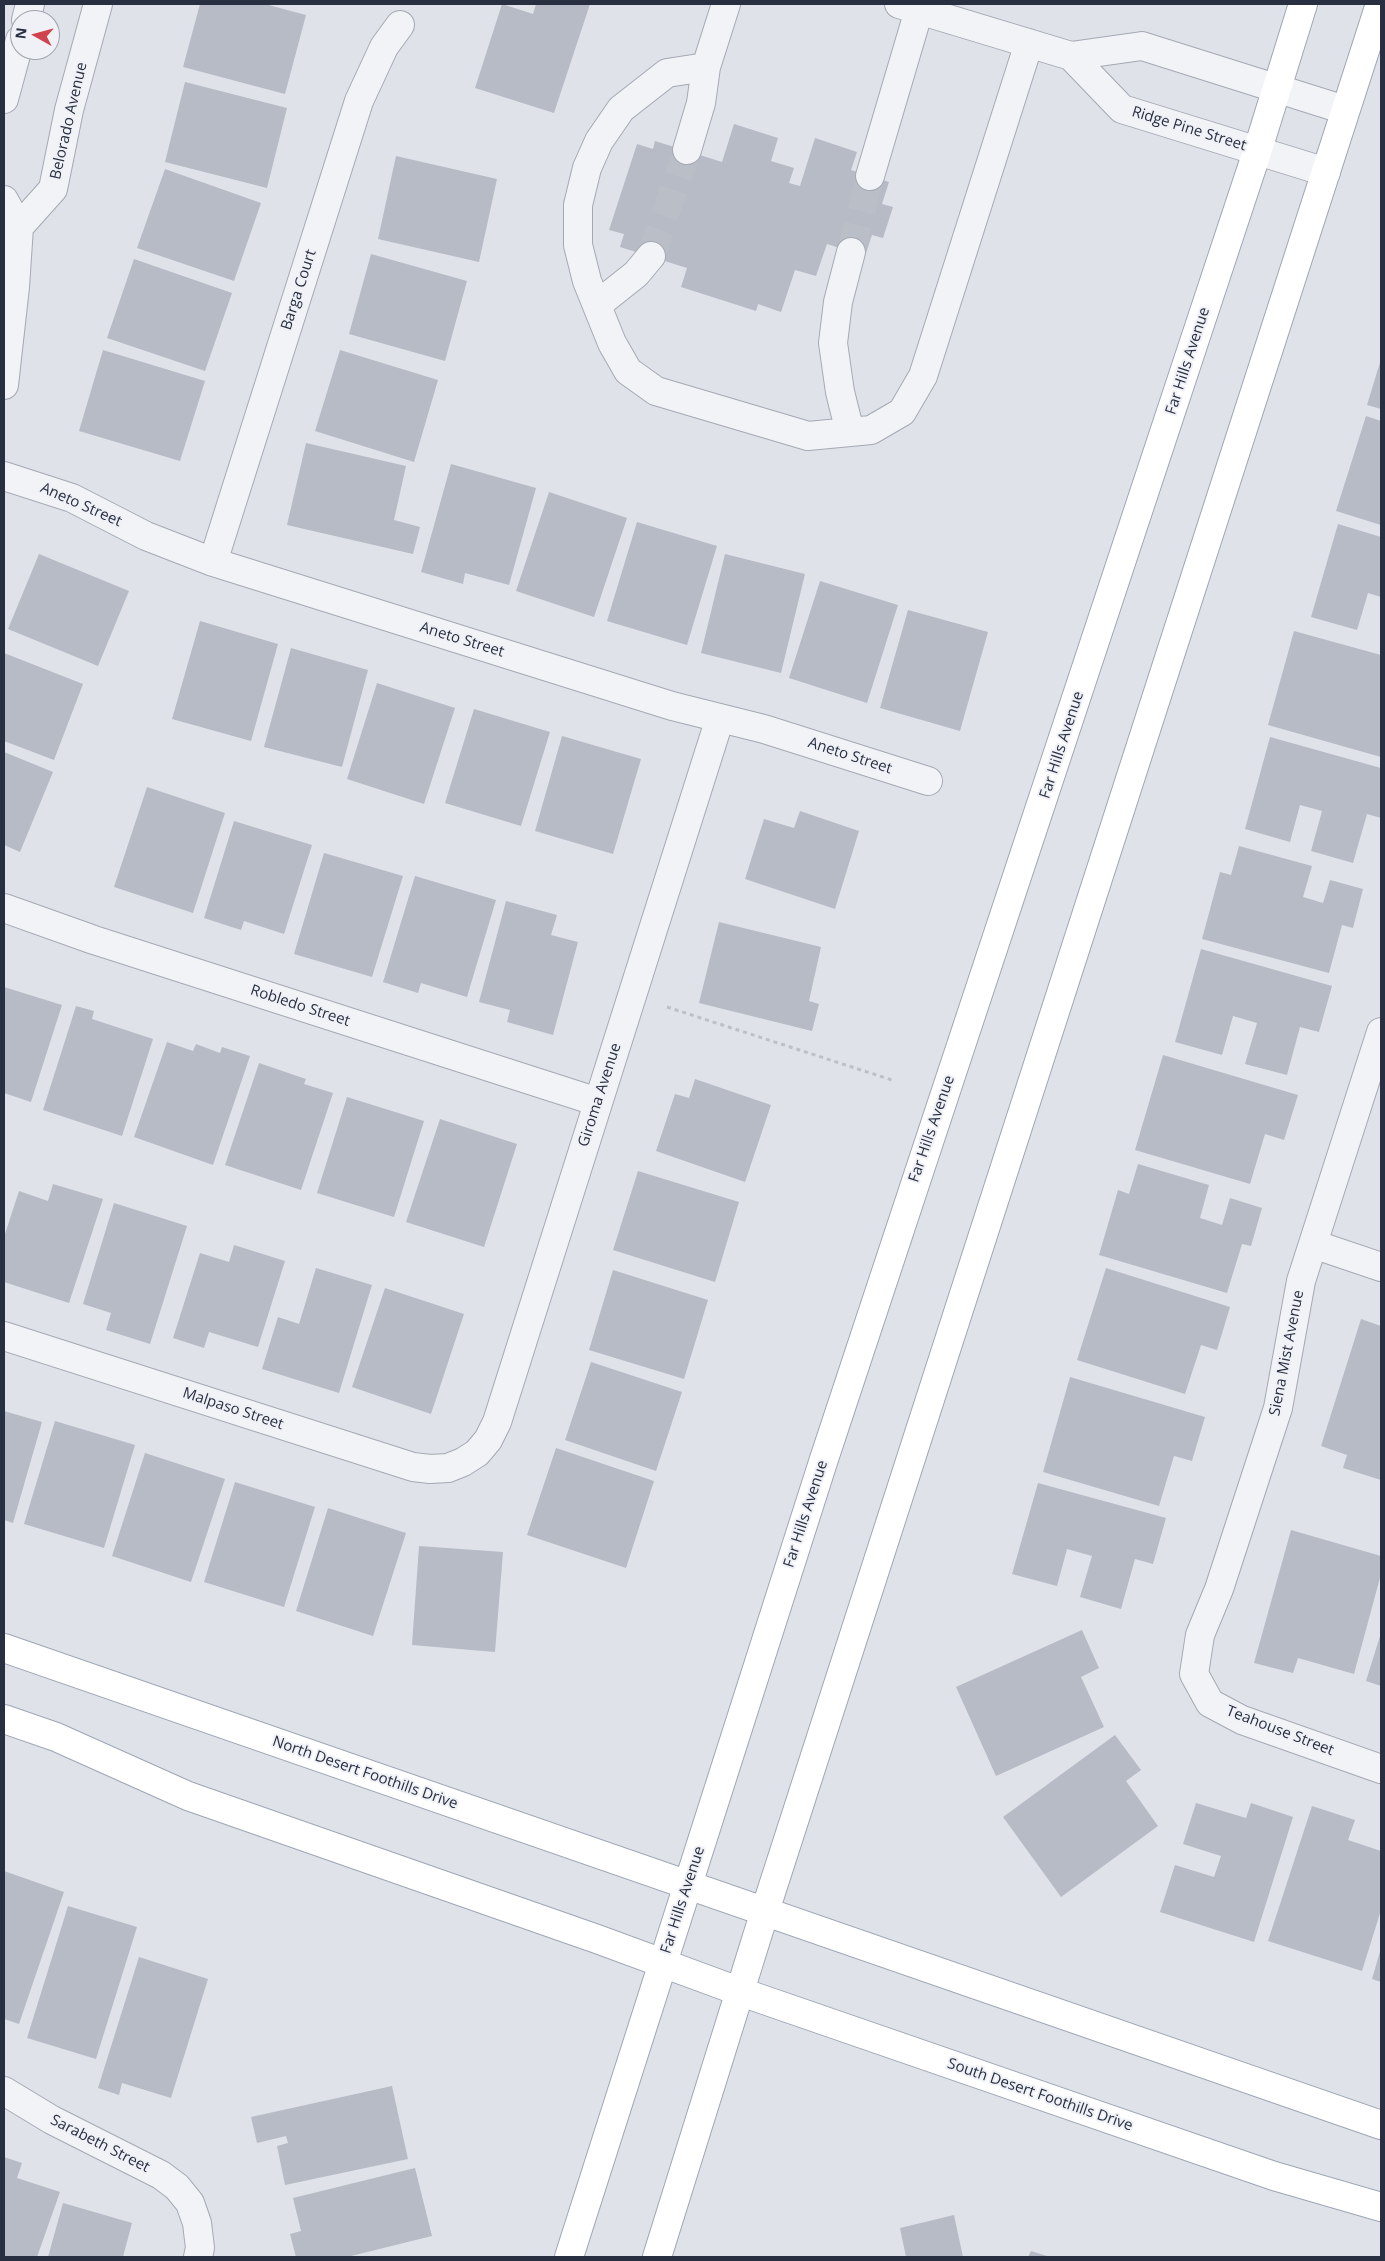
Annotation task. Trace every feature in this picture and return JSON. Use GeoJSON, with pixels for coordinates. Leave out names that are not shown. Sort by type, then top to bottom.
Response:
{"type":"FeatureCollection","features":[{"type":"Feature","properties":{"kind":"main road","name":"Far Hills Avenue"},"geometry":{"type":"LineString","coordinates":[[570,2257],[927,1144],[1014,890],[1258,149],[1303,4]]}},
{"type":"Feature","properties":{"kind":"main road"},"geometry":{"type":"LineString","coordinates":[[657,2257],[765,1911],[1380,4]]}},
{"type":"Feature","properties":{"kind":"main road","name":"North Desert Foothills Drive"},"geometry":{"type":"LineString","coordinates":[[4,1648],[765,1911]]}},
{"type":"Feature","properties":{"kind":"main road"},"geometry":{"type":"LineString","coordinates":[[4,1719],[56,1737],[188,1796],[663,1963]]}},
{"type":"Feature","properties":{"kind":"main road"},"geometry":{"type":"LineString","coordinates":[[765,1911],[1381,2125]]}},
{"type":"Feature","properties":{"kind":"main road","name":"South Desert Foothills Drive"},"geometry":{"type":"LineString","coordinates":[[663,1963],[741,1992],[1274,2176],[1381,2207]]}},
{"type":"Feature","properties":{"kind":"street","name":"Belorado Avenue"},"geometry":{"type":"LineString","coordinates":[[12,227],[53,189],[69,110],[98,4]]}},
{"type":"Feature","properties":{"kind":"street"},"geometry":{"type":"LineString","coordinates":[[686,150],[701,103],[706,67],[726,4]]}},
{"type":"Feature","properties":{"kind":"street"},"geometry":{"type":"LineString","coordinates":[[870,176],[909,7],[1071,56],[1142,46],[1345,110]]}},
{"type":"Feature","properties":{"kind":"street","name":"Barga Court"},"geometry":{"type":"LineString","coordinates":[[213,562],[359,101],[384,47],[400,25]]}},
{"type":"Feature","properties":{"kind":"street"},"geometry":{"type":"LineString","coordinates":[[706,67],[667,73],[621,109],[599,141],[587,168],[578,205],[578,244],[587,281],[612,343],[628,371],[656,391],[808,436],[872,430],[902,412],[923,376],[1029,44]]}},
{"type":"Feature","properties":{"kind":"street","name":"Ridge Pine Street"},"geometry":{"type":"LineString","coordinates":[[1071,56],[1122,109],[1258,149],[1326,172]]}},
{"type":"Feature","properties":{"kind":"street"},"geometry":{"type":"LineString","coordinates":[[4,99],[15,60]]}},
{"type":"Feature","properties":{"kind":"street"},"geometry":{"type":"LineString","coordinates":[[4,200],[12,227],[14,296],[4,385]]}},
{"type":"Feature","properties":{"kind":"street"},"geometry":{"type":"LineString","coordinates":[[850,252],[838,302],[833,343],[840,392],[850,432]]}},
{"type":"Feature","properties":{"kind":"street"},"geometry":{"type":"LineString","coordinates":[[597,305],[636,274],[651,256]]}},
{"type":"Feature","properties":{"kind":"street","name":"Aneto Street"},"geometry":{"type":"LineString","coordinates":[[4,476],[46,488],[72,498],[146,536],[213,562],[663,703],[764,729],[928,781]]}},
{"type":"Feature","properties":{"kind":"street","name":"Giroma Avenue"},"geometry":{"type":"LineString","coordinates":[[463,1462],[477,1453],[488,1440],[497,1422],[720,718]]}},
{"type":"Feature","properties":{"kind":"street","name":"Robledo Street"},"geometry":{"type":"LineString","coordinates":[[4,908],[94,940],[598,1102]]}},
{"type":"Feature","properties":{"kind":"street","name":"Siena Mist Avenue"},"geometry":{"type":"LineString","coordinates":[[1194,1674],[1200,1635],[1219,1590],[1278,1408],[1301,1281],[1381,1032]]}},
{"type":"Feature","properties":{"kind":"street"},"geometry":{"type":"LineString","coordinates":[[1313,1244],[1381,1266]]}},
{"type":"Feature","properties":{"kind":"street","name":"Malpaso Street"},"geometry":{"type":"LineString","coordinates":[[4,1336],[413,1467],[430,1469],[448,1468],[463,1462]]}},
{"type":"Feature","properties":{"kind":"street","name":"Teahouse Street"},"geometry":{"type":"LineString","coordinates":[[1194,1674],[1210,1703],[1242,1720],[1381,1768]]}},
{"type":"Feature","properties":{"kind":"street","name":"Sarabeth Street"},"geometry":{"type":"LineString","coordinates":[[4,2092],[52,2120],[161,2175],[177,2187],[190,2203],[198,2224],[200,2248],[198,2257]]}},
{"type":"Feature","properties":{"kind":"path"},"geometry":{"type":"LineString","coordinates":[[667,1007],[895,1081]]}},
{"type":"Feature","properties":{"kind":"building"},"geometry":{"type":"Polygon","coordinates":[[[200,4],[265,4],[306,15],[285,94],[183,67],[200,4]]]}},
{"type":"Feature","properties":{"kind":"building"},"geometry":{"type":"Polygon","coordinates":[[[502,4],[533,14],[536,4],[590,4],[554,113],[475,88],[502,4]]]}},
{"type":"Feature","properties":{"kind":"building"},"geometry":{"type":"Polygon","coordinates":[[[185,82],[287,108],[267,188],[165,162],[185,82]]]}},
{"type":"Feature","properties":{"kind":"building"},"geometry":{"type":"Polygon","coordinates":[[[734,124],[778,138],[771,161],[794,168],[789,183],[800,186],[815,138],[857,152],[851,170],[889,182],[882,204],[893,207],[883,238],[872,235],[865,256],[827,244],[816,276],[795,270],[781,312],[758,304],[756,311],[681,287],[687,268],[620,247],[624,234],[609,230],[637,144],[653,149],[655,141],[722,162],[734,124]]]}},
{"type":"Feature","properties":{"kind":"building"},"geometry":{"type":"Polygon","coordinates":[[[396,156],[497,179],[479,262],[378,239],[396,156]]]}},
{"type":"Feature","properties":{"kind":"building"},"geometry":{"type":"Polygon","coordinates":[[[165,169],[261,203],[234,281],[137,248],[165,169]]]}},
{"type":"Feature","properties":{"kind":"building"},"geometry":{"type":"Polygon","coordinates":[[[371,254],[467,281],[445,361],[349,334],[371,254]]]}},
{"type":"Feature","properties":{"kind":"building"},"geometry":{"type":"Polygon","coordinates":[[[134,259],[232,293],[205,371],[107,338],[134,259]]]}},
{"type":"Feature","properties":{"kind":"building"},"geometry":{"type":"Polygon","coordinates":[[[103,350],[205,381],[180,461],[79,431],[103,350]]]}},
{"type":"Feature","properties":{"kind":"building"},"geometry":{"type":"Polygon","coordinates":[[[340,350],[438,380],[414,462],[315,431],[340,350]]]}},
{"type":"Feature","properties":{"kind":"building"},"geometry":{"type":"Polygon","coordinates":[[[1381,359],[1381,409],[1367,405],[1381,359]]]}},
{"type":"Feature","properties":{"kind":"building"},"geometry":{"type":"Polygon","coordinates":[[[1366,416],[1381,421],[1381,525],[1336,511],[1366,416]]]}},
{"type":"Feature","properties":{"kind":"building"},"geometry":{"type":"Polygon","coordinates":[[[306,443],[406,466],[394,520],[420,527],[413,554],[287,525],[306,443]]]}},
{"type":"Feature","properties":{"kind":"building"},"geometry":{"type":"Polygon","coordinates":[[[451,464],[536,488],[509,585],[465,573],[463,584],[421,572],[451,464]]]}},
{"type":"Feature","properties":{"kind":"building"},"geometry":{"type":"Polygon","coordinates":[[[549,492],[627,518],[594,617],[516,591],[549,492]]]}},
{"type":"Feature","properties":{"kind":"building"},"geometry":{"type":"Polygon","coordinates":[[[637,522],[717,546],[687,645],[607,621],[637,522]]]}},
{"type":"Feature","properties":{"kind":"building"},"geometry":{"type":"Polygon","coordinates":[[[1338,524],[1381,537],[1381,597],[1368,593],[1357,630],[1311,617],[1338,524]]]}},
{"type":"Feature","properties":{"kind":"building"},"geometry":{"type":"Polygon","coordinates":[[[39,554],[129,591],[98,666],[8,629],[39,554]]]}},
{"type":"Feature","properties":{"kind":"building"},"geometry":{"type":"Polygon","coordinates":[[[725,554],[805,574],[781,673],[701,653],[725,554]]]}},
{"type":"Feature","properties":{"kind":"building"},"geometry":{"type":"Polygon","coordinates":[[[820,581],[898,605],[867,703],[789,678],[820,581]]]}},
{"type":"Feature","properties":{"kind":"building"},"geometry":{"type":"Polygon","coordinates":[[[908,610],[988,632],[960,731],[880,708],[908,610]]]}},
{"type":"Feature","properties":{"kind":"building"},"geometry":{"type":"Polygon","coordinates":[[[200,621],[278,644],[251,741],[172,719],[200,621]]]}},
{"type":"Feature","properties":{"kind":"building"},"geometry":{"type":"Polygon","coordinates":[[[1294,631],[1381,655],[1381,757],[1268,725],[1294,631]]]}},
{"type":"Feature","properties":{"kind":"building"},"geometry":{"type":"Polygon","coordinates":[[[291,648],[368,670],[342,767],[264,747],[291,648]]]}},
{"type":"Feature","properties":{"kind":"building"},"geometry":{"type":"Polygon","coordinates":[[[4,653],[83,684],[54,760],[4,741],[4,653]]]}},
{"type":"Feature","properties":{"kind":"building"},"geometry":{"type":"Polygon","coordinates":[[[377,683],[455,708],[424,804],[347,779],[377,683]]]}},
{"type":"Feature","properties":{"kind":"building"},"geometry":{"type":"Polygon","coordinates":[[[474,709],[550,732],[521,826],[445,803],[474,709]]]}},
{"type":"Feature","properties":{"kind":"building"},"geometry":{"type":"Polygon","coordinates":[[[562,736],[641,759],[613,854],[535,831],[562,736]]]}},
{"type":"Feature","properties":{"kind":"building"},"geometry":{"type":"Polygon","coordinates":[[[1270,737],[1381,768],[1381,818],[1367,814],[1353,863],[1311,851],[1322,811],[1300,805],[1290,842],[1245,829],[1270,737]]]}},
{"type":"Feature","properties":{"kind":"building"},"geometry":{"type":"Polygon","coordinates":[[[4,752],[53,772],[20,852],[4,845],[4,752]]]}},
{"type":"Feature","properties":{"kind":"building"},"geometry":{"type":"Polygon","coordinates":[[[147,787],[225,813],[193,913],[114,887],[147,787]]]}},
{"type":"Feature","properties":{"kind":"building"},"geometry":{"type":"Polygon","coordinates":[[[800,811],[859,831],[835,909],[745,879],[764,819],[794,828],[800,811]]]}},
{"type":"Feature","properties":{"kind":"building"},"geometry":{"type":"Polygon","coordinates":[[[234,821],[312,845],[284,934],[244,921],[241,930],[204,918],[234,821]]]}},
{"type":"Feature","properties":{"kind":"building"},"geometry":{"type":"Polygon","coordinates":[[[1239,846],[1312,866],[1303,897],[1323,903],[1330,880],[1363,889],[1353,928],[1342,925],[1329,973],[1202,939],[1220,872],[1231,875],[1239,846]]]}},
{"type":"Feature","properties":{"kind":"building"},"geometry":{"type":"Polygon","coordinates":[[[324,853],[403,876],[372,977],[294,954],[324,853]]]}},
{"type":"Feature","properties":{"kind":"building"},"geometry":{"type":"Polygon","coordinates":[[[415,876],[496,900],[467,997],[421,983],[418,993],[383,982],[415,876]]]}},
{"type":"Feature","properties":{"kind":"building"},"geometry":{"type":"Polygon","coordinates":[[[506,901],[557,915],[551,935],[578,942],[553,1035],[507,1022],[510,1010],[479,1002],[506,901]]]}},
{"type":"Feature","properties":{"kind":"building"},"geometry":{"type":"Polygon","coordinates":[[[719,922],[821,947],[809,1001],[819,1004],[812,1031],[699,1003],[719,922]]]}},
{"type":"Feature","properties":{"kind":"building"},"geometry":{"type":"Polygon","coordinates":[[[1201,949],[1332,986],[1319,1032],[1300,1027],[1287,1075],[1245,1064],[1257,1023],[1233,1016],[1222,1055],[1175,1042],[1201,949]]]}},
{"type":"Feature","properties":{"kind":"building"},"geometry":{"type":"Polygon","coordinates":[[[4,987],[62,1005],[31,1102],[4,1093],[4,987]]]}},
{"type":"Feature","properties":{"kind":"building"},"geometry":{"type":"Polygon","coordinates":[[[76,1006],[94,1011],[92,1019],[153,1039],[122,1136],[43,1110],[76,1006]]]}},
{"type":"Feature","properties":{"kind":"building"},"geometry":{"type":"Polygon","coordinates":[[[167,1042],[193,1051],[196,1044],[220,1053],[222,1047],[250,1056],[213,1165],[134,1137],[167,1042]]]}},
{"type":"Feature","properties":{"kind":"building"},"geometry":{"type":"Polygon","coordinates":[[[1163,1055],[1298,1095],[1284,1140],[1265,1134],[1250,1184],[1135,1150],[1163,1055]]]}},
{"type":"Feature","properties":{"kind":"building"},"geometry":{"type":"Polygon","coordinates":[[[259,1063],[306,1079],[304,1084],[333,1093],[301,1190],[225,1165],[259,1063]]]}},
{"type":"Feature","properties":{"kind":"building"},"geometry":{"type":"Polygon","coordinates":[[[695,1079],[771,1105],[745,1182],[656,1151],[675,1094],[689,1098],[695,1079]]]}},
{"type":"Feature","properties":{"kind":"building"},"geometry":{"type":"Polygon","coordinates":[[[347,1097],[424,1121],[394,1217],[317,1193],[347,1097]]]}},
{"type":"Feature","properties":{"kind":"building"},"geometry":{"type":"Polygon","coordinates":[[[440,1119],[517,1144],[484,1247],[406,1222],[440,1119]]]}},
{"type":"Feature","properties":{"kind":"building"},"geometry":{"type":"Polygon","coordinates":[[[1138,1164],[1209,1185],[1200,1218],[1222,1225],[1230,1198],[1262,1208],[1251,1246],[1242,1244],[1227,1293],[1099,1255],[1118,1190],[1129,1194],[1138,1164]]]}},
{"type":"Feature","properties":{"kind":"building"},"geometry":{"type":"Polygon","coordinates":[[[638,1171],[739,1202],[715,1282],[613,1250],[638,1171]]]}},
{"type":"Feature","properties":{"kind":"building"},"geometry":{"type":"Polygon","coordinates":[[[53,1184],[103,1199],[69,1303],[4,1282],[4,1237],[19,1191],[48,1201],[53,1184]]]}},
{"type":"Feature","properties":{"kind":"building"},"geometry":{"type":"Polygon","coordinates":[[[114,1203],[187,1226],[150,1344],[106,1330],[111,1313],[83,1304],[114,1203]]]}},
{"type":"Feature","properties":{"kind":"building"},"geometry":{"type":"Polygon","coordinates":[[[234,1245],[285,1261],[258,1347],[209,1332],[204,1348],[173,1338],[200,1253],[229,1262],[234,1245]]]}},
{"type":"Feature","properties":{"kind":"building"},"geometry":{"type":"Polygon","coordinates":[[[316,1268],[372,1285],[339,1393],[262,1369],[278,1317],[299,1324],[316,1268]]]}},
{"type":"Feature","properties":{"kind":"building"},"geometry":{"type":"Polygon","coordinates":[[[1106,1268],[1230,1307],[1217,1350],[1201,1345],[1185,1394],[1077,1360],[1106,1268]]]}},
{"type":"Feature","properties":{"kind":"building"},"geometry":{"type":"Polygon","coordinates":[[[613,1270],[708,1300],[684,1379],[589,1350],[613,1270]]]}},
{"type":"Feature","properties":{"kind":"building"},"geometry":{"type":"Polygon","coordinates":[[[385,1288],[464,1314],[431,1414],[352,1387],[385,1288]]]}},
{"type":"Feature","properties":{"kind":"building"},"geometry":{"type":"Polygon","coordinates":[[[1361,1319],[1381,1326],[1381,1480],[1343,1468],[1347,1455],[1321,1446],[1361,1319]]]}},
{"type":"Feature","properties":{"kind":"building"},"geometry":{"type":"Polygon","coordinates":[[[591,1362],[682,1392],[656,1471],[565,1440],[591,1362]]]}},
{"type":"Feature","properties":{"kind":"building"},"geometry":{"type":"Polygon","coordinates":[[[1070,1377],[1205,1417],[1192,1461],[1174,1456],[1159,1506],[1043,1472],[1070,1377]]]}},
{"type":"Feature","properties":{"kind":"building"},"geometry":{"type":"Polygon","coordinates":[[[4,1411],[42,1422],[13,1523],[4,1520],[4,1411]]]}},
{"type":"Feature","properties":{"kind":"building"},"geometry":{"type":"Polygon","coordinates":[[[55,1421],[135,1445],[104,1548],[24,1524],[55,1421]]]}},
{"type":"Feature","properties":{"kind":"building"},"geometry":{"type":"Polygon","coordinates":[[[556,1448],[654,1481],[626,1568],[527,1535],[556,1448]]]}},
{"type":"Feature","properties":{"kind":"building"},"geometry":{"type":"Polygon","coordinates":[[[145,1453],[225,1479],[191,1582],[112,1556],[145,1453]]]}},
{"type":"Feature","properties":{"kind":"building"},"geometry":{"type":"Polygon","coordinates":[[[235,1482],[315,1507],[284,1607],[204,1582],[235,1482]]]}},
{"type":"Feature","properties":{"kind":"building"},"geometry":{"type":"Polygon","coordinates":[[[1038,1483],[1166,1518],[1153,1564],[1135,1559],[1121,1609],[1080,1597],[1092,1556],[1067,1549],[1057,1586],[1012,1574],[1038,1483]]]}},
{"type":"Feature","properties":{"kind":"building"},"geometry":{"type":"Polygon","coordinates":[[[328,1508],[406,1533],[373,1636],[296,1611],[328,1508]]]}},
{"type":"Feature","properties":{"kind":"building"},"geometry":{"type":"Polygon","coordinates":[[[1291,1530],[1381,1556],[1381,1574],[1354,1674],[1298,1658],[1293,1673],[1254,1663],[1291,1530]]]}},
{"type":"Feature","properties":{"kind":"building"},"geometry":{"type":"Polygon","coordinates":[[[419,1546],[503,1552],[495,1652],[412,1645],[419,1546]]]}},
{"type":"Feature","properties":{"kind":"building"},"geometry":{"type":"Polygon","coordinates":[[[1082,1630],[1099,1668],[1081,1677],[1104,1727],[996,1776],[956,1687],[1082,1630]]]}},
{"type":"Feature","properties":{"kind":"building"},"geometry":{"type":"Polygon","coordinates":[[[1381,1633],[1381,1686],[1366,1681],[1381,1633]]]}},
{"type":"Feature","properties":{"kind":"building"},"geometry":{"type":"Polygon","coordinates":[[[1115,1735],[1141,1770],[1126,1781],[1158,1826],[1061,1897],[1003,1817],[1115,1735]]]}},
{"type":"Feature","properties":{"kind":"building"},"geometry":{"type":"Polygon","coordinates":[[[1196,1803],[1246,1818],[1251,1803],[1293,1817],[1254,1942],[1160,1912],[1175,1865],[1214,1877],[1221,1856],[1183,1844],[1196,1803]]]}},
{"type":"Feature","properties":{"kind":"building"},"geometry":{"type":"Polygon","coordinates":[[[1312,1806],[1355,1820],[1348,1840],[1381,1851],[1381,1910],[1362,1971],[1268,1941],[1312,1806]]]}},
{"type":"Feature","properties":{"kind":"building"},"geometry":{"type":"Polygon","coordinates":[[[4,1871],[64,1892],[19,2024],[4,2019],[4,1871]]]}},
{"type":"Feature","properties":{"kind":"building"},"geometry":{"type":"Polygon","coordinates":[[[68,1906],[137,1927],[96,2059],[27,2038],[68,1906]]]}},
{"type":"Feature","properties":{"kind":"building"},"geometry":{"type":"Polygon","coordinates":[[[1381,1948],[1381,1982],[1372,1979],[1381,1948]]]}},
{"type":"Feature","properties":{"kind":"building"},"geometry":{"type":"Polygon","coordinates":[[[139,1957],[208,1979],[171,2098],[122,2083],[119,2095],[98,2088],[139,1957]]]}},
{"type":"Feature","properties":{"kind":"building"},"geometry":{"type":"Polygon","coordinates":[[[392,2086],[408,2159],[285,2185],[277,2146],[288,2143],[286,2136],[257,2143],[251,2117],[392,2086]]]}},
{"type":"Feature","properties":{"kind":"building"},"geometry":{"type":"Polygon","coordinates":[[[4,2157],[22,2163],[17,2178],[60,2192],[37,2257],[4,2257],[4,2157]]]}},
{"type":"Feature","properties":{"kind":"building"},"geometry":{"type":"Polygon","coordinates":[[[415,2168],[432,2236],[347,2257],[296,2257],[290,2234],[301,2231],[293,2198],[415,2168]]]}},
{"type":"Feature","properties":{"kind":"building"},"geometry":{"type":"Polygon","coordinates":[[[63,2203],[132,2223],[123,2257],[48,2257],[63,2203]]]}},
{"type":"Feature","properties":{"kind":"building"},"geometry":{"type":"Polygon","coordinates":[[[954,2215],[963,2257],[906,2257],[900,2228],[954,2215]]]}},
{"type":"Feature","properties":{"kind":"building"},"geometry":{"type":"Polygon","coordinates":[[[1031,2251],[1050,2257],[1028,2257],[1031,2251]]]}},
{"type":"Feature","properties":{"kind":"tunnel"},"geometry":{"type":"LineString","coordinates":[[651,256],[687,150]]}},
{"type":"Feature","properties":{"kind":"tunnel"},"geometry":{"type":"LineString","coordinates":[[851,252],[870,176]]}}]}
